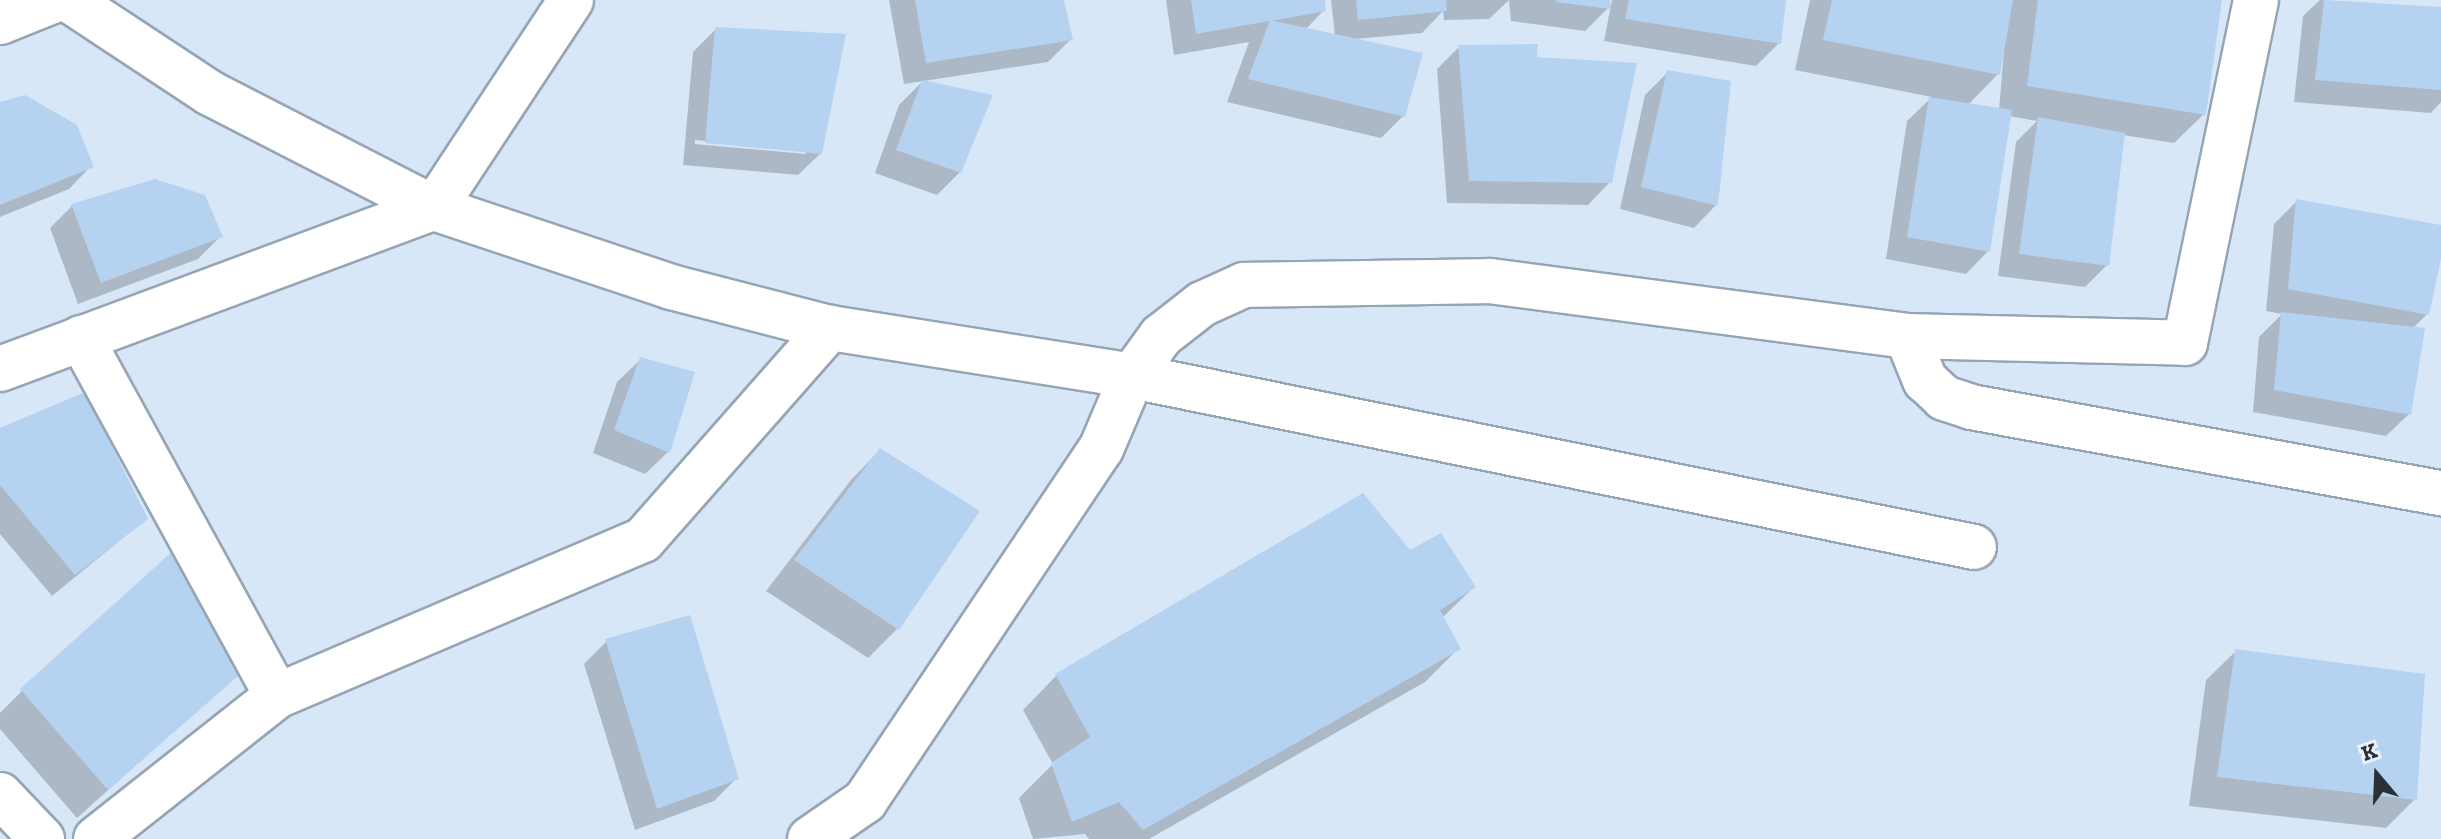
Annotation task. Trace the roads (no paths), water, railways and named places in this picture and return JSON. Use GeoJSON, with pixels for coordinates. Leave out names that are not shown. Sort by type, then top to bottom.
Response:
{"type":"FeatureCollection","features":[{"type":"Feature","properties":{"kind":"street"},"geometry":{"type":"LineString","coordinates":[[0,22],[55,0]]}},
{"type":"Feature","properties":{"kind":"street"},"geometry":{"type":"LineString","coordinates":[[69,0],[210,93],[434,208],[671,287],[830,328],[1132,376],[1974,547]]}},
{"type":"Feature","properties":{"kind":"street"},"geometry":{"type":"LineString","coordinates":[[0,369],[434,208],[571,0]]}},
{"type":"Feature","properties":{"kind":"street"},"geometry":{"type":"LineString","coordinates":[[810,839],[865,801],[1101,449],[1132,376],[1161,336],[1202,304],[1244,285],[1490,281],[1907,336],[2185,343],[2256,0]]}},
{"type":"Feature","properties":{"kind":"street"},"geometry":{"type":"LineString","coordinates":[[96,839],[277,696],[643,540],[830,328]]}},
{"type":"Feature","properties":{"kind":"street"},"geometry":{"type":"LineString","coordinates":[[1907,336],[1925,380],[1944,398],[1971,407],[2441,493]]}},
{"type":"Feature","properties":{"kind":"street"},"geometry":{"type":"LineString","coordinates":[[81,338],[277,696]]}},
{"type":"Feature","properties":{"kind":"street"},"geometry":{"type":"LineString","coordinates":[[0,795],[42,839]]}}]}
